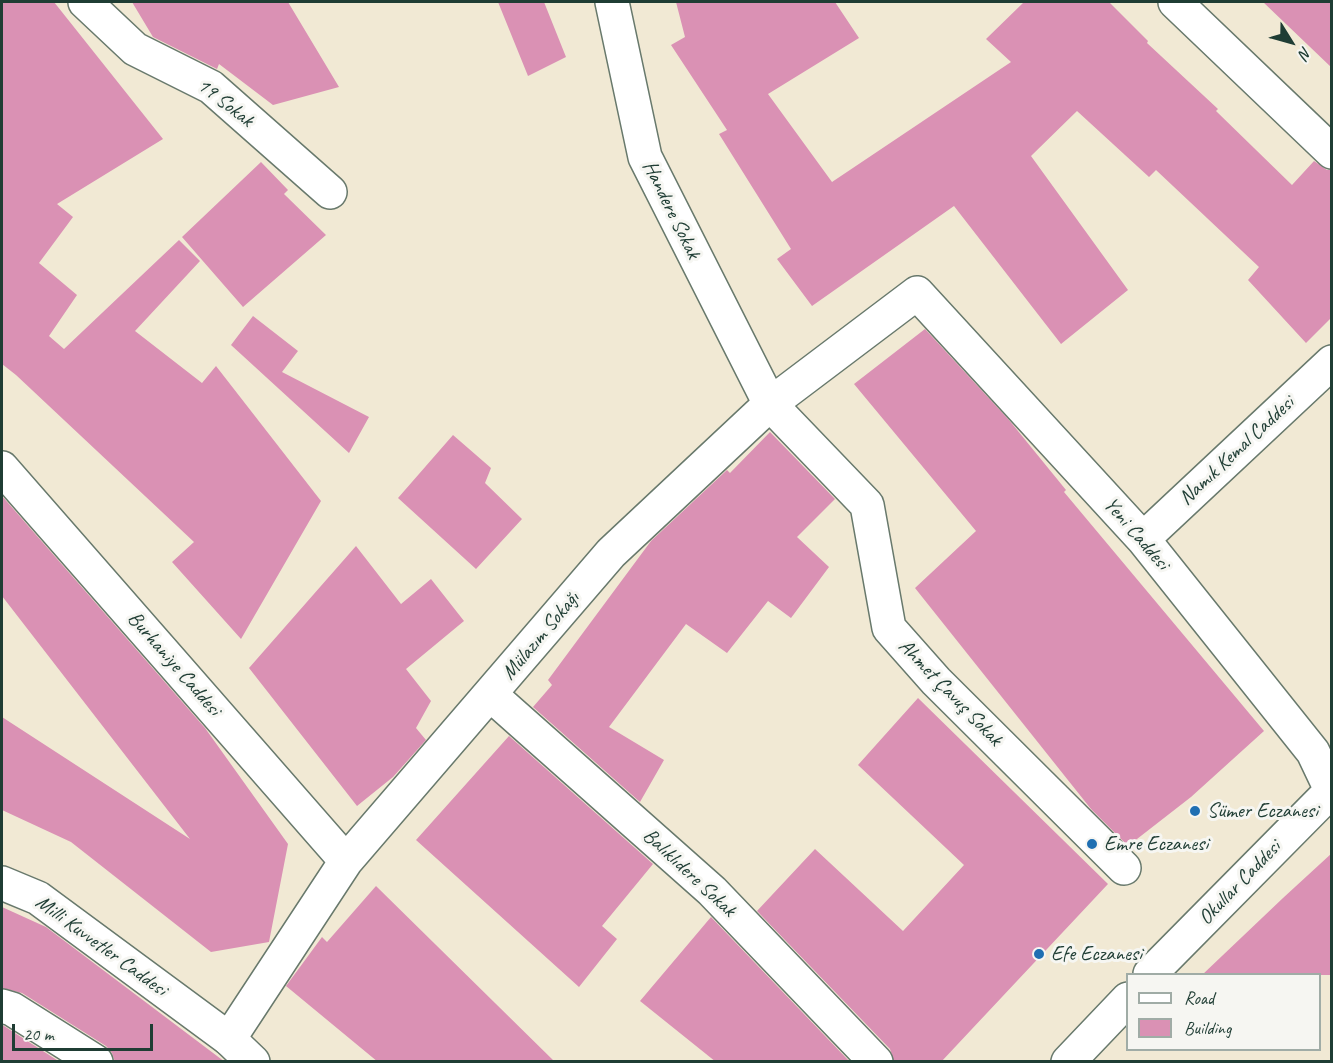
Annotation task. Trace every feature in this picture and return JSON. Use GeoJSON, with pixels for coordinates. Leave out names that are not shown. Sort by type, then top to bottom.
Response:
{"type":"FeatureCollection","features":[{"type":"Feature","properties":{"kind":"street","name":"19 Sokak"},"geometry":{"type":"LineString","coordinates":[[85,2],[135,49],[211,87],[330,192]]}},
{"type":"Feature","properties":{"kind":"street","name":"Handere Sokak"},"geometry":{"type":"LineString","coordinates":[[612,2],[645,157],[770,404]]}},
{"type":"Feature","properties":{"kind":"street"},"geometry":{"type":"LineString","coordinates":[[1175,2],[1332,152]]}},
{"type":"Feature","properties":{"kind":"street","name":"Mülazım Sokağı"},"geometry":{"type":"LineString","coordinates":[[223,1050],[346,861],[611,553],[770,404],[917,293]]}},
{"type":"Feature","properties":{"kind":"street","name":"Yeni Caddesi"},"geometry":{"type":"LineString","coordinates":[[917,293],[1143,539],[1313,752],[1331,791]]}},
{"type":"Feature","properties":{"kind":"street","name":"Namık Kemal Caddesi"},"geometry":{"type":"LineString","coordinates":[[1143,539],[1332,362]]}},
{"type":"Feature","properties":{"kind":"street","name":"Ahmet Çavuş Sokak"},"geometry":{"type":"LineString","coordinates":[[770,404],[867,505],[889,628],[936,681],[1124,868]]}},
{"type":"Feature","properties":{"kind":"street","name":"Burhaniye Caddesi"},"geometry":{"type":"LineString","coordinates":[[2,468],[346,861]]}},
{"type":"Feature","properties":{"kind":"street","name":"Balıklıdere Sokak"},"geometry":{"type":"LineString","coordinates":[[491,695],[712,891],[876,1062]]}},
{"type":"Feature","properties":{"kind":"street","name":"Okullar Caddesi"},"geometry":{"type":"LineString","coordinates":[[1152,973],[1331,791]]}},
{"type":"Feature","properties":{"kind":"street","name":"Milli Kuvvetler Caddesi"},"geometry":{"type":"LineString","coordinates":[[2,882],[38,898],[223,1050],[253,1062]]}},
{"type":"Feature","properties":{"kind":"street"},"geometry":{"type":"LineString","coordinates":[[1068,1062],[1126,1001]]}},
{"type":"Feature","properties":{"kind":"street"},"geometry":{"type":"LineString","coordinates":[[2,1006],[12,1009],[96,1062]]}},
{"type":"Feature","properties":{"kind":"building"},"geometry":{"type":"Polygon","coordinates":[[[2,2],[54,2],[163,139],[57,204],[73,217],[39,263],[77,295],[49,336],[64,349],[179,240],[200,261],[135,331],[202,383],[216,366],[321,501],[241,639],[172,562],[194,542],[2,364],[2,2]]]}},
{"type":"Feature","properties":{"kind":"building"},"geometry":{"type":"Polygon","coordinates":[[[132,2],[288,2],[339,87],[273,105],[219,64],[217,69],[153,37],[132,2]]]}},
{"type":"Feature","properties":{"kind":"building"},"geometry":{"type":"Polygon","coordinates":[[[498,2],[544,2],[566,57],[528,76],[498,2]]]}},
{"type":"Feature","properties":{"kind":"building"},"geometry":{"type":"Polygon","coordinates":[[[676,2],[835,2],[859,38],[768,94],[832,182],[1011,62],[986,39],[1024,2],[1109,2],[1148,41],[1147,43],[1218,109],[1216,111],[1292,185],[1314,161],[1327,170],[1332,170],[1332,317],[1306,343],[1248,280],[1259,267],[1156,170],[1149,177],[1077,111],[1031,156],[1128,290],[1061,344],[954,206],[812,306],[777,259],[791,249],[719,134],[727,130],[671,45],[685,37],[676,2]]]}},
{"type":"Feature","properties":{"kind":"building"},"geometry":{"type":"Polygon","coordinates":[[[1263,2],[1332,2],[1332,68],[1263,2]]]}},
{"type":"Feature","properties":{"kind":"building"},"geometry":{"type":"Polygon","coordinates":[[[261,162],[288,190],[284,194],[326,235],[243,307],[182,237],[261,162]]]}},
{"type":"Feature","properties":{"kind":"building"},"geometry":{"type":"Polygon","coordinates":[[[253,316],[298,351],[282,372],[369,417],[349,453],[231,345],[253,316]]]}},
{"type":"Feature","properties":{"kind":"building"},"geometry":{"type":"Polygon","coordinates":[[[925,329],[1009,420],[1066,490],[1064,492],[1264,731],[1191,797],[1128,846],[1091,809],[915,588],[976,531],[854,384],[925,329]]]}},
{"type":"Feature","properties":{"kind":"building"},"geometry":{"type":"Polygon","coordinates":[[[770,432],[835,499],[797,537],[829,567],[791,618],[768,601],[727,653],[686,624],[609,727],[664,760],[640,802],[533,707],[552,685],[548,680],[651,541],[727,470],[730,473],[770,432]]]}},
{"type":"Feature","properties":{"kind":"building"},"geometry":{"type":"Polygon","coordinates":[[[453,435],[491,468],[485,483],[522,519],[476,569],[398,498],[453,435]]]}},
{"type":"Feature","properties":{"kind":"building"},"geometry":{"type":"Polygon","coordinates":[[[2,496],[205,728],[288,844],[269,942],[211,952],[71,842],[2,810],[2,717],[190,839],[2,596],[2,496]]]}},
{"type":"Feature","properties":{"kind":"building"},"geometry":{"type":"Polygon","coordinates":[[[356,546],[401,604],[431,579],[464,621],[406,669],[431,701],[416,728],[426,740],[393,777],[357,806],[249,668],[356,546]]]}},
{"type":"Feature","properties":{"kind":"building"},"geometry":{"type":"Polygon","coordinates":[[[918,698],[1108,884],[941,1062],[894,1062],[890,1049],[757,911],[815,849],[903,931],[964,865],[858,765],[918,698]]]}},
{"type":"Feature","properties":{"kind":"building"},"geometry":{"type":"Polygon","coordinates":[[[509,736],[653,864],[602,926],[617,939],[579,987],[416,840],[509,736]]]}},
{"type":"Feature","properties":{"kind":"building"},"geometry":{"type":"Polygon","coordinates":[[[1332,853],[1332,975],[1321,975],[1321,973],[1204,973],[1332,853]]]}},
{"type":"Feature","properties":{"kind":"building"},"geometry":{"type":"Polygon","coordinates":[[[376,886],[555,1062],[378,1062],[286,986],[322,937],[327,942],[376,886]]]}},
{"type":"Feature","properties":{"kind":"building"},"geometry":{"type":"Polygon","coordinates":[[[2,907],[46,927],[225,1062],[115,1062],[106,1046],[22,993],[2,988],[2,907]]]}},
{"type":"Feature","properties":{"kind":"building"},"geometry":{"type":"Polygon","coordinates":[[[711,917],[850,1062],[716,1062],[640,1001],[711,917]]]}},
{"type":"Feature","properties":{"kind":"building"},"geometry":{"type":"Polygon","coordinates":[[[2,1025],[4,1026],[60,1062],[2,1062],[2,1025]]]}},
{"type":"Feature","properties":{"kind":"place","name":"Sümer Eczanesi"},"geometry":{"type":"Point","coordinates":[1195,811]}},
{"type":"Feature","properties":{"kind":"place","name":"Emre Eczanesi"},"geometry":{"type":"Point","coordinates":[1092,844]}},
{"type":"Feature","properties":{"kind":"place","name":"Efe Eczanesi"},"geometry":{"type":"Point","coordinates":[1039,954]}}]}
